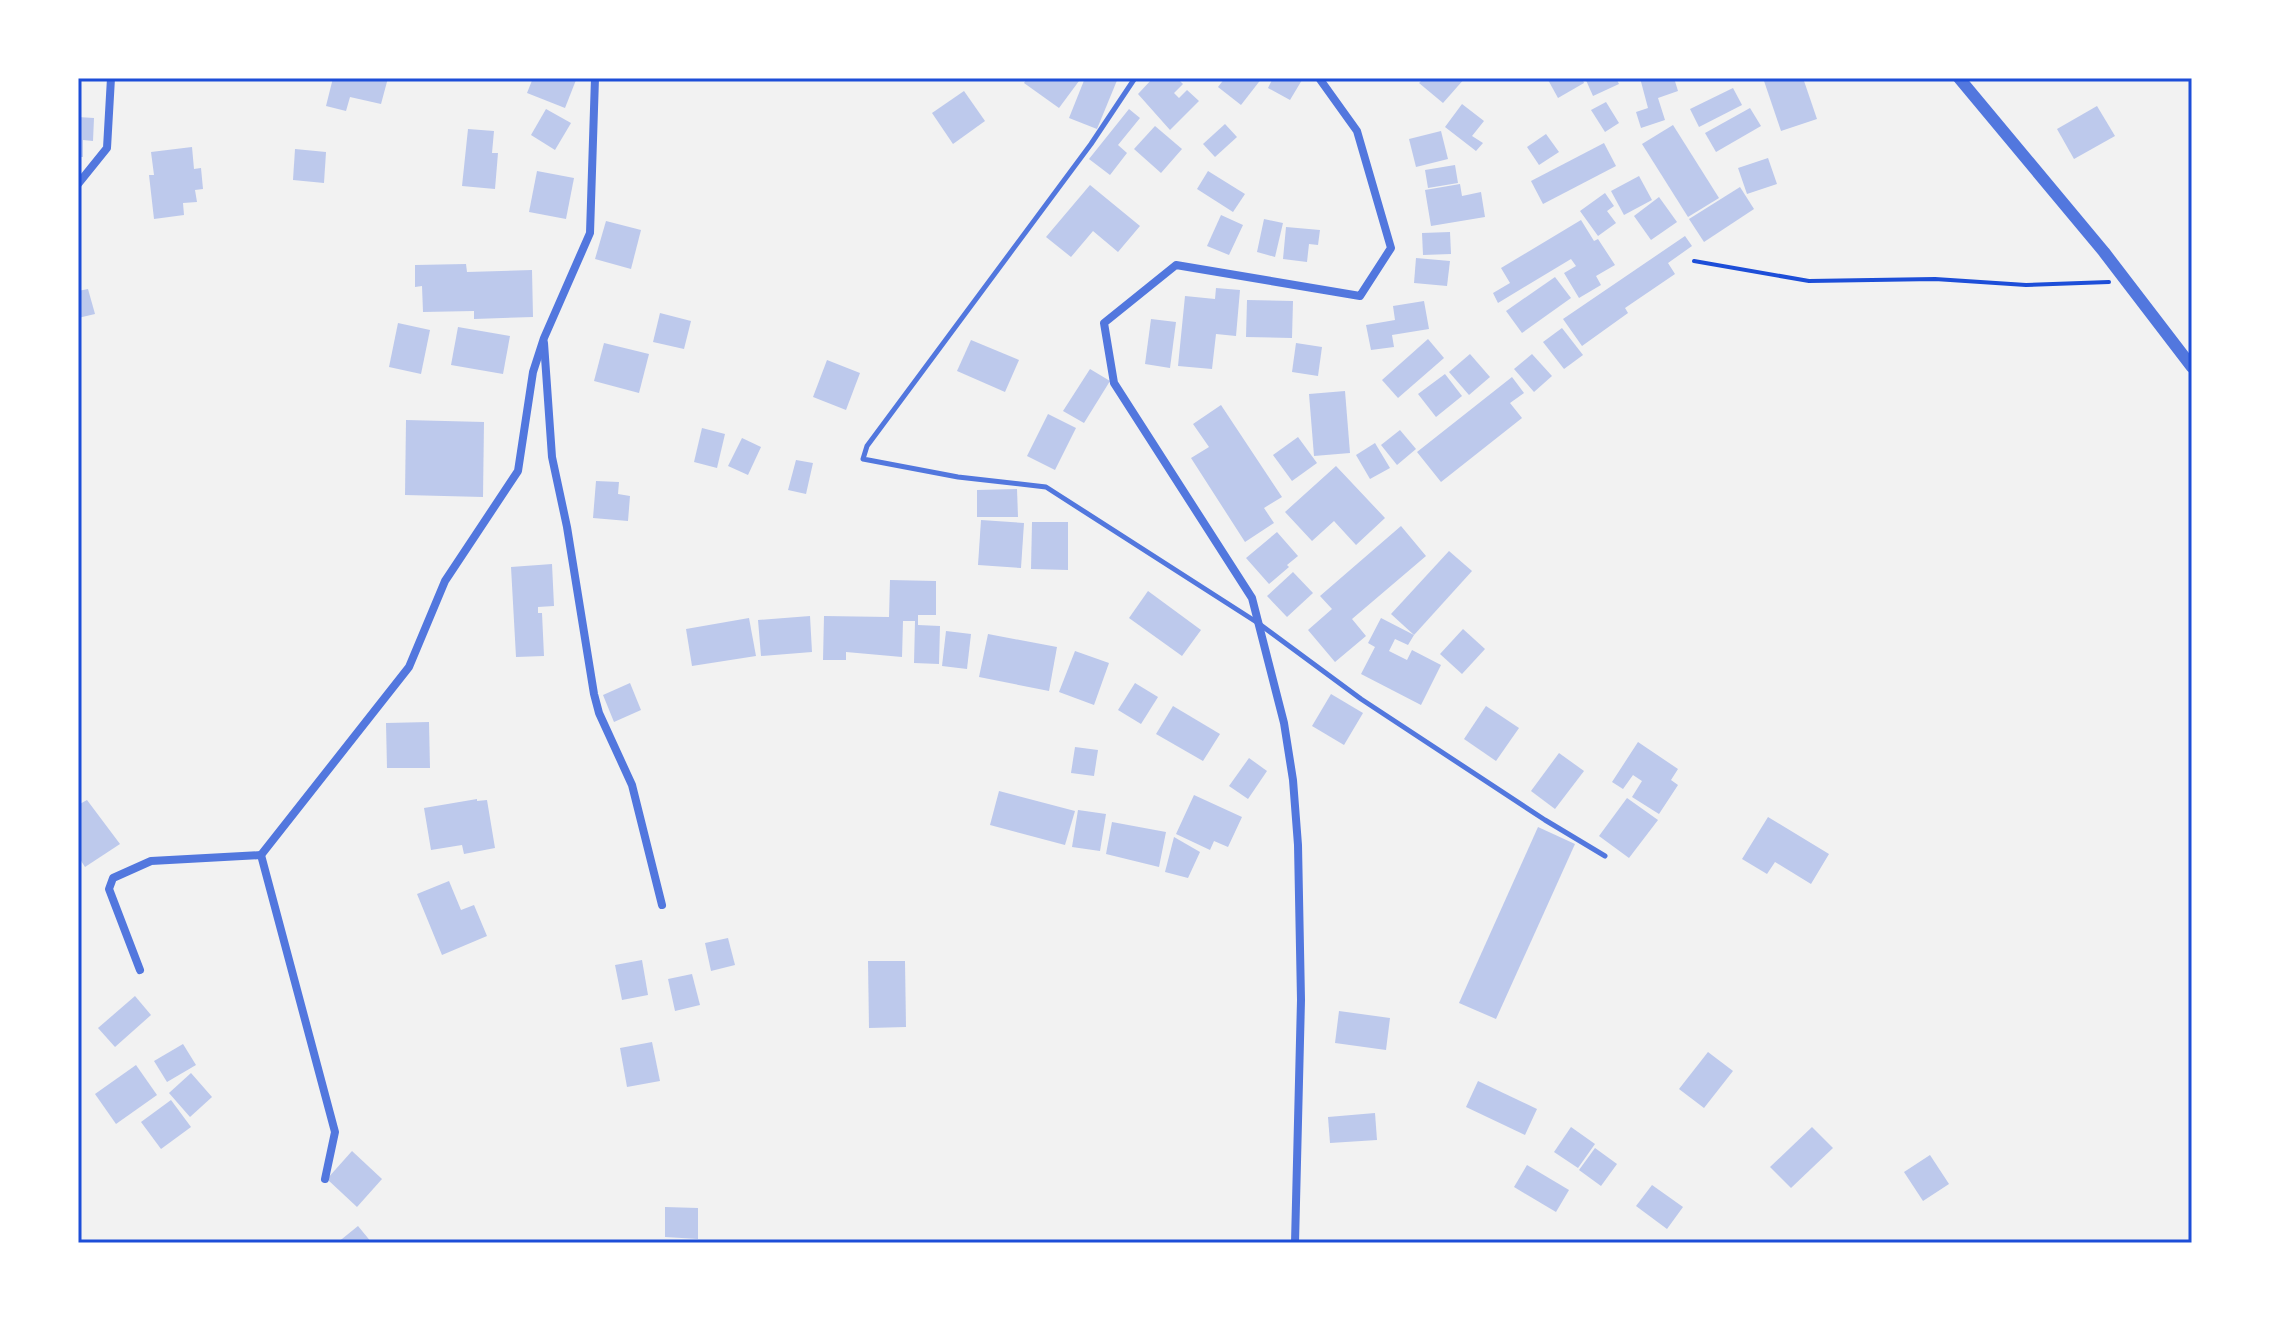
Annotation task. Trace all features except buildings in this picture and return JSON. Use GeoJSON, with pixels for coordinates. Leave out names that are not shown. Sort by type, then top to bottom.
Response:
{"type":"FeatureCollection","features":[{"type":"Feature","properties":{"kind":"street"},"geometry":{"type":"LineString","coordinates":[[78,184],[107,148],[111,78]]}},
{"type":"Feature","properties":{"kind":"street"},"geometry":{"type":"LineString","coordinates":[[140,970],[109,889],[113,878],[151,861],[261,855],[409,667],[445,581],[518,471],[531,385],[544,338],[590,233],[595,78]]}},
{"type":"Feature","properties":{"kind":"street"},"geometry":{"type":"LineString","coordinates":[[1295,1243],[1301,1000],[1298,845],[1293,780],[1284,723],[1252,598],[1114,383],[1104,323],[1176,265],[1360,296],[1391,248],[1357,131],[1319,78]]}},
{"type":"Feature","properties":{"kind":"street"},"geometry":{"type":"LineString","coordinates":[[1959,78],[2127,281],[2192,367]]}},
{"type":"Feature","properties":{"kind":"street"},"geometry":{"type":"LineString","coordinates":[[544,338],[552,457],[567,527],[594,694],[599,713],[632,785],[662,905]]}},
{"type":"Feature","properties":{"kind":"street"},"geometry":{"type":"LineString","coordinates":[[261,855],[335,1132],[325,1179]]}},
{"type":"Feature","properties":{"kind":"lane"},"geometry":{"type":"LineString","coordinates":[[1135,78],[1091,144],[867,446],[863,459],[958,477],[1046,487],[1258,623],[1361,699],[1605,856]]}},
{"type":"Feature","properties":{"kind":"path"},"geometry":{"type":"LineString","coordinates":[[1694,261],[1809,281],[1935,279],[2026,285],[2127,281]]}}]}
